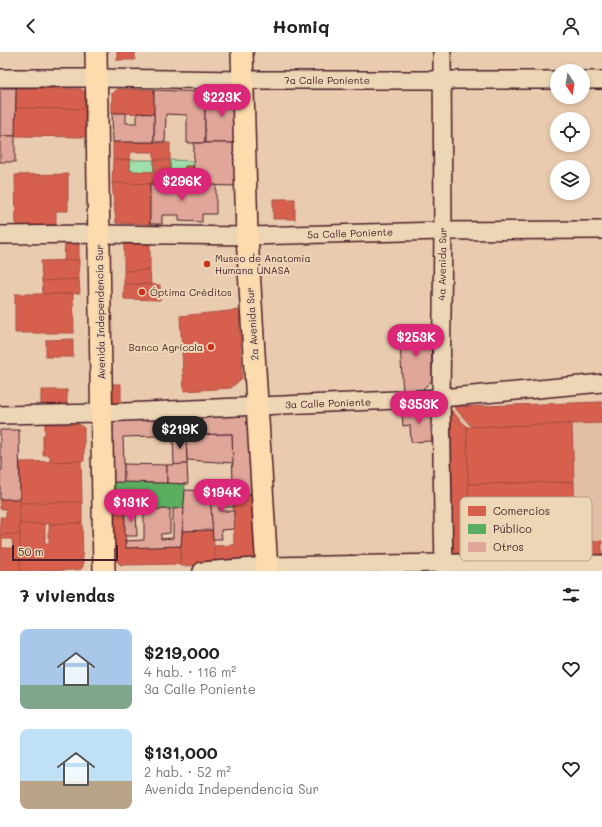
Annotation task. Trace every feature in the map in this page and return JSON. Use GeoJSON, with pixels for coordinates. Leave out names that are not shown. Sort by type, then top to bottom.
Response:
{"type":"FeatureCollection","features":[{"type":"Feature","properties":{"kind":"main road","name":"Avenida Independencia Sur"},"geometry":{"type":"LineString","coordinates":[[96,52],[104,571]]}},
{"type":"Feature","properties":{"kind":"main road","name":"2a Avenida Sur"},"geometry":{"type":"LineString","coordinates":[[242,52],[247,236],[267,569]]}},
{"type":"Feature","properties":{"kind":"street","name":"4a Avenida Sur"},"geometry":{"type":"LineString","coordinates":[[442,52],[443,231],[441,398],[444,567]]}},
{"type":"Feature","properties":{"kind":"street","name":"7a Calle Poniente"},"geometry":{"type":"LineString","coordinates":[[0,78],[550,80]]}},
{"type":"Feature","properties":{"kind":"street"},"geometry":{"type":"LineString","coordinates":[[590,80],[602,80]]}},
{"type":"Feature","properties":{"kind":"street","name":"5a Calle Poniente"},"geometry":{"type":"LineString","coordinates":[[0,236],[99,234],[247,236],[443,231],[602,230]]}},
{"type":"Feature","properties":{"kind":"street","name":"3a Calle Poniente"},"geometry":{"type":"LineString","coordinates":[[0,415],[101,413],[441,398],[602,383]]}},
{"type":"Feature","properties":{"kind":"street"},"geometry":{"type":"LineString","coordinates":[[202,571],[602,564]]}},
{"type":"Feature","properties":{"kind":"shaded area"},"geometry":{"type":"Polygon","coordinates":[[[602,401],[602,562],[453,563],[451,407],[602,401]]]}},
{"type":"Feature","properties":{"kind":"green space"},"geometry":{"type":"Polygon","coordinates":[[[130,160],[154,160],[154,172],[130,171],[130,160]]]}},
{"type":"Feature","properties":{"kind":"green space"},"geometry":{"type":"Polygon","coordinates":[[[170,160],[193,161],[193,166],[185,166],[185,174],[170,174],[170,160]]]}},
{"type":"Feature","properties":{"kind":"building: Comercios"},"geometry":{"type":"Polygon","coordinates":[[[117,52],[135,52],[135,60],[117,60],[117,52]]]}},
{"type":"Feature","properties":{"kind":"building: Comercios"},"geometry":{"type":"Polygon","coordinates":[[[16,88],[81,89],[86,94],[85,109],[16,108],[16,88]]]}},
{"type":"Feature","properties":{"kind":"building: Comercios"},"geometry":{"type":"Polygon","coordinates":[[[117,89],[154,90],[154,114],[112,113],[112,93],[117,89]]]}},
{"type":"Feature","properties":{"kind":"building: Comercios"},"geometry":{"type":"Polygon","coordinates":[[[16,108],[85,109],[85,137],[15,136],[16,108]]]}},
{"type":"Feature","properties":{"kind":"building: Comercios"},"geometry":{"type":"Polygon","coordinates":[[[113,142],[170,143],[170,160],[154,160],[154,152],[131,152],[130,160],[113,160],[113,142]]]}},
{"type":"Feature","properties":{"kind":"building: Comercios"},"geometry":{"type":"Polygon","coordinates":[[[113,160],[130,160],[130,171],[154,172],[154,160],[170,160],[170,174],[185,174],[185,166],[193,166],[193,185],[112,183],[113,160]]]}},
{"type":"Feature","properties":{"kind":"building: Comercios"},"geometry":{"type":"Polygon","coordinates":[[[68,174],[68,211],[56,211],[56,228],[16,228],[15,175],[68,174]]]}},
{"type":"Feature","properties":{"kind":"building: Comercios"},"geometry":{"type":"Polygon","coordinates":[[[112,183],[150,184],[150,224],[116,223],[112,183]]]}},
{"type":"Feature","properties":{"kind":"building: Comercios"},"geometry":{"type":"Polygon","coordinates":[[[273,199],[295,199],[295,219],[273,219],[273,199]]]}},
{"type":"Feature","properties":{"kind":"building: Comercios"},"geometry":{"type":"Polygon","coordinates":[[[65,242],[79,242],[79,260],[64,261],[65,242]]]}},
{"type":"Feature","properties":{"kind":"building: Comercios"},"geometry":{"type":"Polygon","coordinates":[[[124,244],[150,244],[150,270],[124,271],[124,244]]]}},
{"type":"Feature","properties":{"kind":"building: Comercios"},"geometry":{"type":"Polygon","coordinates":[[[79,260],[79,279],[42,281],[41,261],[79,260]]]}},
{"type":"Feature","properties":{"kind":"building: Comercios"},"geometry":{"type":"Polygon","coordinates":[[[150,270],[151,284],[124,284],[124,271],[150,270]]]}},
{"type":"Feature","properties":{"kind":"building: Comercios"},"geometry":{"type":"Polygon","coordinates":[[[79,279],[80,293],[43,294],[42,281],[79,279]]]}},
{"type":"Feature","properties":{"kind":"building: Comercios","name":"Óptima Créditos"},"geometry":{"type":"Polygon","coordinates":[[[124,284],[160,285],[160,300],[124,299],[124,284]]]}},
{"type":"Feature","properties":{"kind":"building: Comercios"},"geometry":{"type":"Polygon","coordinates":[[[15,294],[73,294],[74,333],[15,333],[15,294]]]}},
{"type":"Feature","properties":{"kind":"building: Comercios","name":"Banco Agrícola"},"geometry":{"type":"Polygon","coordinates":[[[239,310],[242,378],[231,388],[184,391],[180,316],[239,310]]]}},
{"type":"Feature","properties":{"kind":"building: Comercios"},"geometry":{"type":"Polygon","coordinates":[[[73,339],[73,357],[46,357],[46,340],[73,339]]]}},
{"type":"Feature","properties":{"kind":"building: Comercios"},"geometry":{"type":"Polygon","coordinates":[[[105,384],[121,384],[121,405],[111,405],[105,384]]]}},
{"type":"Feature","properties":{"kind":"building: Comercios"},"geometry":{"type":"Polygon","coordinates":[[[41,390],[67,390],[67,408],[41,408],[41,390]]]}},
{"type":"Feature","properties":{"kind":"building: Comercios"},"geometry":{"type":"Polygon","coordinates":[[[602,402],[602,423],[472,427],[454,407],[602,402]]]}},
{"type":"Feature","properties":{"kind":"building: Comercios"},"geometry":{"type":"Polygon","coordinates":[[[451,410],[467,427],[469,497],[460,497],[460,553],[453,560],[451,410]]]}},
{"type":"Feature","properties":{"kind":"building: Comercios"},"geometry":{"type":"Polygon","coordinates":[[[45,424],[79,424],[84,428],[84,461],[50,462],[50,455],[43,455],[43,435],[45,435],[45,424]]]}},
{"type":"Feature","properties":{"kind":"building: Comercios"},"geometry":{"type":"Polygon","coordinates":[[[572,424],[574,482],[468,484],[467,427],[572,424]]]}},
{"type":"Feature","properties":{"kind":"building: Comercios"},"geometry":{"type":"Polygon","coordinates":[[[81,461],[82,502],[20,503],[20,462],[81,461]]]}},
{"type":"Feature","properties":{"kind":"building: Comercios"},"geometry":{"type":"Polygon","coordinates":[[[574,482],[574,497],[468,497],[468,484],[574,482]]]}},
{"type":"Feature","properties":{"kind":"building: Comercios"},"geometry":{"type":"Polygon","coordinates":[[[233,493],[255,494],[256,559],[215,567],[214,546],[234,545],[233,493]]]}},
{"type":"Feature","properties":{"kind":"building: Comercios"},"geometry":{"type":"Polygon","coordinates":[[[0,499],[20,499],[20,534],[0,535],[0,517],[6,517],[6,509],[0,509],[0,499]]]}},
{"type":"Feature","properties":{"kind":"building: Comercios"},"geometry":{"type":"Polygon","coordinates":[[[82,502],[82,523],[20,524],[20,503],[82,502]]]}},
{"type":"Feature","properties":{"kind":"building: Comercios"},"geometry":{"type":"Polygon","coordinates":[[[125,511],[126,548],[181,546],[180,564],[121,565],[113,558],[112,512],[125,511]]]}},
{"type":"Feature","properties":{"kind":"building: Comercios"},"geometry":{"type":"Polygon","coordinates":[[[82,523],[83,567],[81,569],[20,571],[20,524],[45,524],[45,543],[49,543],[49,524],[82,523]]]}},
{"type":"Feature","properties":{"kind":"building: Comercios"},"geometry":{"type":"Polygon","coordinates":[[[213,530],[215,565],[180,566],[182,531],[213,530]]]}},
{"type":"Feature","properties":{"kind":"building: Comercios"},"geometry":{"type":"Polygon","coordinates":[[[20,534],[20,571],[0,571],[0,535],[20,534]],[[2,539],[2,548],[13,548],[12,539],[2,539]]]}},
{"type":"Feature","properties":{"kind":"building: Comercios"},"geometry":{"type":"Polygon","coordinates":[[[592,541],[602,541],[602,562],[457,563],[460,560],[592,561],[592,541]]]}},
{"type":"Feature","properties":{"kind":"building: Público"},"geometry":{"type":"Polygon","coordinates":[[[111,482],[185,484],[184,508],[112,512],[111,482]]]}},
{"type":"Feature","properties":{"kind":"building: Otros"},"geometry":{"type":"Polygon","coordinates":[[[0,88],[16,88],[15,136],[0,136],[0,88]]]}},
{"type":"Feature","properties":{"kind":"building: Otros"},"geometry":{"type":"Polygon","coordinates":[[[154,90],[205,92],[205,143],[187,143],[187,115],[166,114],[165,142],[154,142],[154,90]]]}},
{"type":"Feature","properties":{"kind":"building: Otros"},"geometry":{"type":"Polygon","coordinates":[[[205,92],[238,93],[239,143],[205,143],[205,92]]]}},
{"type":"Feature","properties":{"kind":"building: Otros"},"geometry":{"type":"Polygon","coordinates":[[[112,113],[126,113],[126,123],[137,123],[137,113],[154,114],[154,142],[113,142],[112,113]]]}},
{"type":"Feature","properties":{"kind":"building: Otros"},"geometry":{"type":"Polygon","coordinates":[[[0,136],[15,136],[15,162],[0,162],[0,136]]]}},
{"type":"Feature","properties":{"kind":"building: Otros"},"geometry":{"type":"Polygon","coordinates":[[[194,143],[239,143],[239,186],[193,185],[194,143]]]}},
{"type":"Feature","properties":{"kind":"building: Otros"},"geometry":{"type":"Polygon","coordinates":[[[150,184],[216,185],[216,214],[202,214],[202,222],[179,221],[179,215],[162,215],[162,224],[150,224],[150,184]]]}},
{"type":"Feature","properties":{"kind":"building: Otros"},"geometry":{"type":"Polygon","coordinates":[[[431,326],[432,380],[419,393],[403,394],[399,327],[431,326]]]}},
{"type":"Feature","properties":{"kind":"building: Otros"},"geometry":{"type":"Polygon","coordinates":[[[425,410],[430,413],[432,441],[411,442],[410,425],[403,426],[402,412],[425,410]]]}},
{"type":"Feature","properties":{"kind":"building: Otros"},"geometry":{"type":"Polygon","coordinates":[[[249,414],[255,494],[233,493],[232,434],[186,435],[185,416],[249,414]]]}},
{"type":"Feature","properties":{"kind":"building: Otros"},"geometry":{"type":"Polygon","coordinates":[[[185,416],[186,435],[123,437],[124,482],[111,482],[110,424],[118,417],[185,416]]]}},
{"type":"Feature","properties":{"kind":"building: Otros"},"geometry":{"type":"Polygon","coordinates":[[[0,430],[19,430],[20,499],[0,499],[0,470],[2,470],[2,457],[0,457],[0,430]]]}},
{"type":"Feature","properties":{"kind":"building: Otros"},"geometry":{"type":"Polygon","coordinates":[[[232,434],[233,463],[187,460],[186,435],[232,434]]]}},
{"type":"Feature","properties":{"kind":"building: Otros"},"geometry":{"type":"Polygon","coordinates":[[[173,435],[186,435],[187,464],[174,465],[173,435]]]}},
{"type":"Feature","properties":{"kind":"building: Otros"},"geometry":{"type":"Polygon","coordinates":[[[124,464],[167,465],[167,483],[124,482],[124,464]]]}},
{"type":"Feature","properties":{"kind":"building: Otros"},"geometry":{"type":"Polygon","coordinates":[[[187,464],[188,484],[167,483],[167,465],[187,464]]]}},
{"type":"Feature","properties":{"kind":"building: Otros"},"geometry":{"type":"Polygon","coordinates":[[[185,490],[210,491],[213,530],[182,531],[185,490]]]}},
{"type":"Feature","properties":{"kind":"building: Otros"},"geometry":{"type":"Polygon","coordinates":[[[210,491],[233,493],[234,507],[219,507],[220,511],[234,511],[234,529],[221,530],[222,539],[213,539],[210,491]]]}},
{"type":"Feature","properties":{"kind":"building: Otros"},"geometry":{"type":"Polygon","coordinates":[[[184,508],[181,546],[126,548],[125,539],[126,541],[144,540],[144,510],[170,509],[170,533],[161,534],[161,539],[173,538],[173,509],[184,508]]]}},
{"type":"Feature","properties":{"kind":"building: Otros"},"geometry":{"type":"Polygon","coordinates":[[[136,510],[137,536],[125,536],[125,511],[136,510]]]}},
{"type":"Feature","properties":{"kind":"place","name":"Museo de Anatomia Humana UNASA"},"geometry":{"type":"Point","coordinates":[207,264]}},
{"type":"Feature","properties":{"kind":"place","name":"Óptima Créditos"},"geometry":{"type":"Point","coordinates":[142,292]}},
{"type":"Feature","properties":{"kind":"place","name":"Banco Agrícola"},"geometry":{"type":"Point","coordinates":[211,347]}}]}
